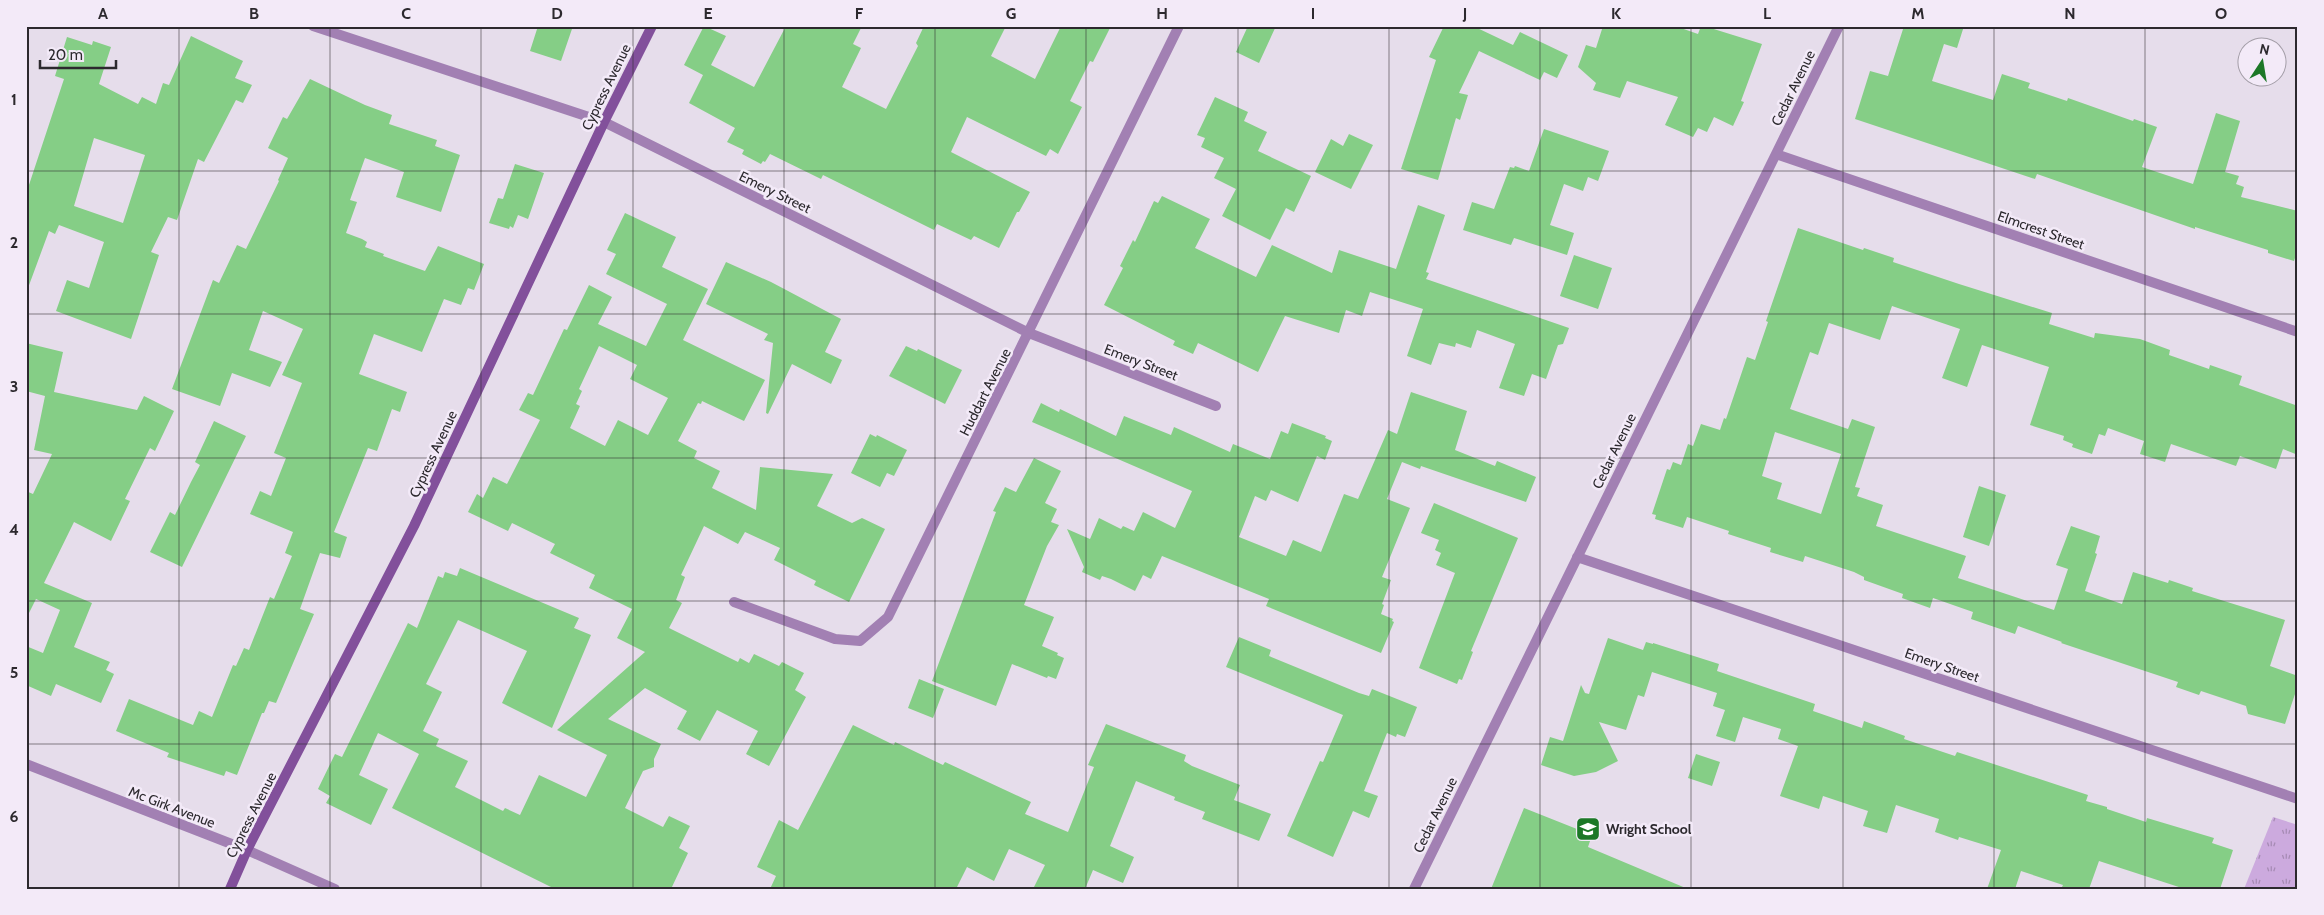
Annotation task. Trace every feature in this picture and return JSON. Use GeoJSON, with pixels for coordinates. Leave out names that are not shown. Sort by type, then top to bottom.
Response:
{"type":"FeatureCollection","features":[{"type":"Feature","properties":{"kind":"street","name":"Emery Street"},"geometry":{"type":"LineString","coordinates":[[314,26],[604,122],[1029,333],[1216,406]]}},
{"type":"Feature","properties":{"kind":"street","name":"Cypress Avenue"},"geometry":{"type":"LineString","coordinates":[[230,889],[247,850],[414,526],[604,122],[652,26]]}},
{"type":"Feature","properties":{"kind":"street","name":"Huddart Avenue"},"geometry":{"type":"LineString","coordinates":[[734,602],[836,639],[860,641],[888,617],[1179,26]]}},
{"type":"Feature","properties":{"kind":"street","name":"Cedar Avenue"},"geometry":{"type":"LineString","coordinates":[[1414,889],[1839,26]]}},
{"type":"Feature","properties":{"kind":"street","name":"Elmcrest Street"},"geometry":{"type":"LineString","coordinates":[[1776,154],[2298,332]]}},
{"type":"Feature","properties":{"kind":"street","name":"Emery Street"},"geometry":{"type":"LineString","coordinates":[[1578,557],[2298,799]]}},
{"type":"Feature","properties":{"kind":"street","name":"Mc Girk Avenue"},"geometry":{"type":"LineString","coordinates":[[26,764],[247,850],[335,889]]}},
{"type":"Feature","properties":{"kind":"green space"},"geometry":{"type":"Polygon","coordinates":[[[2273,817],[2298,825],[2298,889],[2244,889],[2273,817]]]}},
{"type":"Feature","properties":{"kind":"building"},"geometry":{"type":"Polygon","coordinates":[[[538,26],[573,26],[561,61],[530,51],[538,26]]]}},
{"type":"Feature","properties":{"kind":"building"},"geometry":{"type":"Polygon","coordinates":[[[704,26],[726,36],[711,65],[754,87],[786,26],[862,26],[853,44],[861,48],[842,87],[886,109],[918,46],[916,43],[924,26],[1006,26],[991,56],[1035,79],[1061,26],[1111,26],[1093,62],[1090,61],[1070,101],[1082,107],[1058,154],[1050,149],[1046,156],[967,117],[951,152],[1030,192],[1019,212],[1017,212],[999,248],[974,236],[971,240],[937,224],[934,230],[823,175],[821,179],[770,154],[765,162],[763,161],[761,164],[742,154],[744,150],[727,142],[735,128],[689,103],[703,75],[684,65],[704,26]]]}},
{"type":"Feature","properties":{"kind":"building"},"geometry":{"type":"Polygon","coordinates":[[[1248,26],[1276,26],[1259,63],[1236,52],[1248,26]]]}},
{"type":"Feature","properties":{"kind":"building"},"geometry":{"type":"Polygon","coordinates":[[[1444,26],[1473,26],[1513,45],[1520,32],[1568,55],[1557,78],[1544,72],[1540,80],[1479,51],[1459,93],[1468,95],[1460,120],[1456,118],[1438,180],[1401,169],[1436,60],[1429,57],[1444,26]]]}},
{"type":"Feature","properties":{"kind":"building"},"geometry":{"type":"Polygon","coordinates":[[[1603,26],[1675,26],[1698,34],[1701,26],[1704,26],[1762,44],[1741,101],[1744,102],[1733,126],[1714,117],[1707,132],[1698,128],[1693,137],[1665,125],[1678,97],[1627,81],[1620,98],[1593,90],[1596,83],[1578,67],[1586,45],[1596,48],[1603,26]]]}},
{"type":"Feature","properties":{"kind":"building"},"geometry":{"type":"Polygon","coordinates":[[[1904,26],[1964,26],[1957,48],[1944,44],[1932,81],[1993,100],[2002,74],[2030,83],[2028,88],[2067,101],[2068,98],[2133,121],[2134,119],[2157,127],[2142,167],[2193,184],[2216,113],[2240,121],[2225,172],[2239,176],[2236,184],[2244,187],[2241,197],[2298,211],[2298,249],[2294,261],[2268,253],[2268,250],[2195,227],[2195,229],[2037,174],[2035,179],[1855,119],[1870,71],[1888,76],[1904,26]]]}},
{"type":"Feature","properties":{"kind":"building"},"geometry":{"type":"Polygon","coordinates":[[[191,36],[243,61],[235,78],[252,85],[243,103],[236,100],[204,162],[198,159],[177,220],[168,217],[151,252],[159,255],[131,339],[56,311],[67,280],[89,288],[104,242],[59,225],[55,234],[49,231],[28,288],[26,287],[26,194],[64,79],[55,76],[67,37],[92,45],[93,41],[111,47],[99,84],[138,104],[142,97],[156,104],[163,83],[169,85],[191,36]],[[94,138],[74,206],[123,223],[145,155],[94,138]]]}},
{"type":"Feature","properties":{"kind":"building"},"geometry":{"type":"Polygon","coordinates":[[[310,79],[365,105],[392,115],[389,124],[437,140],[435,146],[460,155],[441,212],[396,197],[404,172],[365,158],[350,200],[357,202],[346,233],[367,242],[365,247],[384,254],[383,256],[425,271],[438,246],[484,264],[474,290],[468,288],[461,305],[444,299],[422,352],[374,334],[359,374],[407,392],[400,412],[392,409],[377,451],[368,448],[334,532],[347,537],[340,558],[320,553],[300,609],[314,614],[276,703],[269,701],[264,713],[262,713],[237,775],[226,771],[224,776],[167,757],[169,753],[116,731],[129,699],[193,725],[199,711],[212,717],[233,665],[236,666],[244,648],[249,650],[270,597],[274,599],[292,556],[285,553],[293,532],[250,514],[260,491],[271,496],[286,458],[274,453],[302,383],[282,375],[303,329],[263,311],[249,350],[282,362],[270,387],[232,373],[220,406],[172,389],[213,280],[219,283],[237,245],[246,249],[279,181],[288,158],[268,148],[283,117],[287,119],[310,79]]]}},
{"type":"Feature","properties":{"kind":"building"},"geometry":{"type":"Polygon","coordinates":[[[1215,97],[1248,112],[1244,121],[1267,132],[1258,151],[1311,176],[1294,212],[1286,208],[1270,240],[1222,216],[1236,189],[1214,178],[1224,158],[1201,147],[1205,138],[1197,135],[1215,97]]]}},
{"type":"Feature","properties":{"kind":"building"},"geometry":{"type":"Polygon","coordinates":[[[1544,129],[1609,151],[1598,181],[1588,177],[1583,191],[1564,184],[1550,225],[1574,233],[1567,255],[1514,238],[1511,245],[1463,230],[1472,202],[1494,209],[1510,167],[1514,168],[1515,166],[1529,171],[1544,129]]]}},
{"type":"Feature","properties":{"kind":"building"},"geometry":{"type":"Polygon","coordinates":[[[1349,134],[1373,145],[1351,189],[1315,172],[1331,139],[1343,146],[1349,134]]]}},
{"type":"Feature","properties":{"kind":"building"},"geometry":{"type":"Polygon","coordinates":[[[515,164],[544,173],[528,219],[518,215],[513,228],[510,226],[509,229],[489,223],[498,198],[503,199],[515,164]]]}},
{"type":"Feature","properties":{"kind":"building"},"geometry":{"type":"Polygon","coordinates":[[[1162,196],[1210,219],[1195,248],[1256,277],[1272,245],[1332,273],[1339,250],[1396,269],[1418,205],[1445,215],[1426,272],[1429,273],[1426,279],[1569,328],[1563,344],[1558,345],[1546,379],[1532,374],[1524,396],[1499,388],[1515,344],[1477,330],[1471,348],[1456,343],[1455,347],[1439,343],[1431,365],[1407,356],[1423,309],[1370,292],[1362,316],[1346,310],[1339,333],[1285,316],[1258,372],[1198,343],[1193,354],[1173,345],[1175,341],[1104,305],[1123,268],[1120,266],[1133,240],[1135,242],[1154,201],[1158,203],[1162,196]]]}},
{"type":"Feature","properties":{"kind":"building"},"geometry":{"type":"Polygon","coordinates":[[[625,213],[676,237],[662,267],[708,289],[683,340],[765,380],[744,421],[702,401],[701,404],[698,403],[678,441],[697,451],[694,458],[720,471],[712,488],[756,510],[760,467],[833,474],[817,506],[852,523],[862,518],[885,529],[849,602],[814,585],[816,581],[774,560],[780,548],[745,532],[738,544],[704,526],[681,575],[685,577],[676,600],[682,603],[669,628],[738,662],[740,658],[749,663],[754,654],[779,666],[782,662],[804,673],[795,690],[806,697],[769,766],[746,754],[758,731],[717,710],[700,741],[677,729],[687,711],[645,688],[608,719],[661,744],[654,759],[654,767],[643,771],[625,808],[663,827],[669,816],[690,826],[679,848],[688,853],[671,889],[555,889],[392,808],[419,754],[378,733],[359,775],[388,789],[371,825],[326,803],[330,796],[318,789],[335,754],[342,757],[408,623],[417,628],[438,576],[443,578],[445,572],[457,576],[460,568],[579,618],[574,628],[591,635],[552,728],[502,703],[527,651],[458,620],[426,684],[442,692],[423,731],[439,739],[436,746],[468,761],[455,787],[503,811],[505,808],[520,815],[539,775],[586,797],[607,755],[557,730],[645,652],[617,638],[632,609],[589,588],[595,575],[550,553],[555,544],[512,523],[508,531],[468,512],[477,494],[483,498],[493,477],[507,484],[540,420],[519,410],[528,393],[533,395],[564,329],[567,330],[589,285],[612,297],[598,324],[646,346],[667,304],[606,274],[616,254],[607,250],[625,213]],[[599,346],[579,389],[582,391],[576,404],[580,406],[570,428],[605,446],[618,420],[648,435],[668,398],[630,379],[637,365],[599,346]]]}},
{"type":"Feature","properties":{"kind":"building"},"geometry":{"type":"Polygon","coordinates":[[[1798,228],[1863,250],[1864,248],[1894,258],[1893,262],[2052,313],[2049,324],[2094,338],[2095,333],[2140,339],[2170,350],[2169,355],[2209,369],[2210,365],[2242,376],[2239,385],[2298,406],[2298,455],[2283,449],[2276,469],[2240,456],[2236,466],[2171,444],[2165,462],[2140,454],[2144,441],[2108,428],[2105,436],[2099,434],[2092,454],[2072,447],[2073,444],[2063,440],[2064,436],[2030,425],[2049,367],[1982,345],[1967,387],[1942,378],[1960,329],[1892,306],[1880,340],[1829,323],[1818,355],[1810,352],[1790,409],[1848,429],[1852,419],[1875,427],[1855,487],[1860,488],[1857,496],[1883,505],[1876,526],[1966,556],[1958,578],[2054,610],[2068,569],[2056,565],[2071,526],[2100,536],[2095,553],[2097,554],[2085,591],[2122,604],[2133,572],[2168,583],[2169,580],[2193,588],[2192,591],[2285,620],[2270,666],[2298,676],[2298,685],[2285,724],[2248,714],[2246,706],[2201,691],[2199,695],[2176,687],[2178,682],[2061,643],[2018,626],[2015,634],[1971,619],[1973,612],[1933,598],[1930,608],[1902,598],[1903,594],[1864,580],[1864,577],[1854,572],[1805,556],[1803,562],[1770,552],[1771,548],[1728,534],[1729,531],[1687,517],[1683,528],[1655,519],[1656,515],[1652,514],[1667,469],[1670,470],[1673,462],[1681,465],[1688,444],[1693,446],[1701,424],[1720,430],[1724,418],[1726,419],[1747,357],[1755,360],[1768,322],[1766,321],[1798,228]],[[1775,432],[1762,476],[1782,483],[1777,499],[1821,514],[1841,454],[1775,432]]]}},
{"type":"Feature","properties":{"kind":"building"},"geometry":{"type":"Polygon","coordinates":[[[1574,255],[1612,268],[1598,309],[1560,296],[1574,255]]]}},
{"type":"Feature","properties":{"kind":"building"},"geometry":{"type":"Polygon","coordinates":[[[726,262],[771,282],[841,319],[825,352],[842,360],[831,384],[792,364],[768,414],[766,413],[773,343],[764,340],[768,334],[706,304],[726,262]]]}},
{"type":"Feature","properties":{"kind":"building"},"geometry":{"type":"Polygon","coordinates":[[[26,343],[63,352],[54,392],[137,410],[144,396],[174,411],[155,451],[150,448],[125,499],[130,501],[111,541],[74,522],[44,583],[92,603],[74,647],[110,662],[106,670],[114,674],[101,703],[56,684],[51,696],[26,685],[26,646],[43,653],[60,610],[36,599],[26,619],[26,491],[33,494],[52,454],[34,450],[45,396],[26,391],[26,343]]]}},
{"type":"Feature","properties":{"kind":"building"},"geometry":{"type":"Polygon","coordinates":[[[906,346],[917,351],[918,349],[962,370],[945,404],[889,376],[906,346]]]}},
{"type":"Feature","properties":{"kind":"building"},"geometry":{"type":"Polygon","coordinates":[[[1411,392],[1467,411],[1455,450],[1495,466],[1497,461],[1536,477],[1526,502],[1421,466],[1420,469],[1402,462],[1387,499],[1410,508],[1382,577],[1391,580],[1382,604],[1384,605],[1381,614],[1393,619],[1392,621],[1394,622],[1381,653],[1266,606],[1269,599],[1162,556],[1151,579],[1143,575],[1135,591],[1111,579],[1102,576],[1100,580],[1082,572],[1084,567],[1067,529],[1090,539],[1099,518],[1121,529],[1123,526],[1134,531],[1143,512],[1175,528],[1192,491],[1032,422],[1041,403],[1059,412],[1060,409],[1116,436],[1124,416],[1171,435],[1174,427],[1230,452],[1233,444],[1270,459],[1281,431],[1288,434],[1292,423],[1326,436],[1325,438],[1332,441],[1325,460],[1317,456],[1298,502],[1271,490],[1266,501],[1255,496],[1239,537],[1286,556],[1293,540],[1321,552],[1344,494],[1358,499],[1388,430],[1397,434],[1411,392]]]}},
{"type":"Feature","properties":{"kind":"building"},"geometry":{"type":"Polygon","coordinates":[[[214,421],[246,436],[182,567],[150,552],[170,512],[175,515],[200,465],[195,462],[214,421]]]}},
{"type":"Feature","properties":{"kind":"building"},"geometry":{"type":"Polygon","coordinates":[[[870,434],[876,437],[877,435],[907,450],[894,476],[887,473],[880,487],[851,473],[870,434]]]}},
{"type":"Feature","properties":{"kind":"building"},"geometry":{"type":"Polygon","coordinates":[[[1034,458],[1061,471],[1045,503],[1057,509],[1051,522],[1059,525],[1047,546],[1024,605],[1054,617],[1042,646],[1058,653],[1057,655],[1064,658],[1056,679],[1048,676],[1047,678],[1012,664],[996,706],[932,681],[996,512],[993,511],[1005,487],[1016,492],[1034,458]]]}},
{"type":"Feature","properties":{"kind":"building"},"geometry":{"type":"Polygon","coordinates":[[[1979,486],[2006,495],[1989,546],[1963,537],[1979,486]]]}},
{"type":"Feature","properties":{"kind":"building"},"geometry":{"type":"Polygon","coordinates":[[[1434,503],[1518,538],[1471,651],[1473,652],[1462,680],[1459,679],[1457,684],[1419,668],[1455,573],[1436,565],[1441,553],[1435,550],[1439,540],[1421,533],[1434,503]]]}},
{"type":"Feature","properties":{"kind":"building"},"geometry":{"type":"Polygon","coordinates":[[[1239,637],[1271,650],[1269,656],[1359,693],[1369,696],[1372,689],[1417,707],[1405,737],[1397,734],[1396,737],[1387,733],[1364,791],[1378,796],[1369,818],[1353,811],[1333,857],[1287,836],[1320,761],[1323,762],[1343,715],[1226,667],[1239,637]]]}},
{"type":"Feature","properties":{"kind":"building"},"geometry":{"type":"Polygon","coordinates":[[[1608,638],[1643,650],[1646,642],[1653,643],[1719,664],[1717,671],[1815,704],[1813,711],[1862,728],[1864,721],[1905,736],[1904,739],[1955,756],[1957,752],[2088,795],[2086,801],[2107,807],[2107,809],[2146,822],[2147,818],[2214,838],[2212,843],[2233,850],[2220,889],[2185,889],[2099,861],[2089,889],[2061,889],[2063,885],[2021,871],[2015,889],[1987,889],[2001,850],[1959,837],[1958,840],[1935,832],[1939,819],[1896,805],[1887,833],[1863,826],[1868,811],[1823,796],[1819,809],[1780,796],[1798,746],[1778,739],[1781,729],[1743,717],[1735,742],[1716,736],[1725,710],[1713,706],[1717,693],[1652,672],[1644,697],[1638,695],[1626,730],[1599,722],[1618,761],[1596,772],[1574,776],[1541,765],[1550,737],[1563,741],[1581,685],[1585,693],[1589,694],[1608,638]]]}},
{"type":"Feature","properties":{"kind":"building"},"geometry":{"type":"Polygon","coordinates":[[[919,679],[944,689],[933,718],[908,708],[919,679]]]}},
{"type":"Feature","properties":{"kind":"building"},"geometry":{"type":"Polygon","coordinates":[[[1106,724],[1186,755],[1184,761],[1192,766],[1240,785],[1234,800],[1271,814],[1259,841],[1202,819],[1205,812],[1174,800],[1175,797],[1136,781],[1110,846],[1134,857],[1123,883],[1093,870],[1085,889],[1033,889],[1045,865],[1009,849],[994,881],[967,867],[956,889],[770,889],[776,876],[757,867],[779,820],[798,830],[853,725],[894,745],[895,742],[943,765],[945,762],[1031,802],[1025,814],[1068,832],[1094,767],[1088,765],[1106,724]]]}},
{"type":"Feature","properties":{"kind":"building"},"geometry":{"type":"Polygon","coordinates":[[[1696,754],[1720,762],[1712,786],[1688,778],[1696,754]]]}},
{"type":"Feature","properties":{"kind":"building"},"geometry":{"type":"Polygon","coordinates":[[[1524,808],[1592,835],[1588,847],[1688,889],[1491,889],[1524,808]]]}},
{"type":"Feature","properties":{"kind":"place","name":"Wright School"},"geometry":{"type":"Point","coordinates":[1588,829]}}]}
